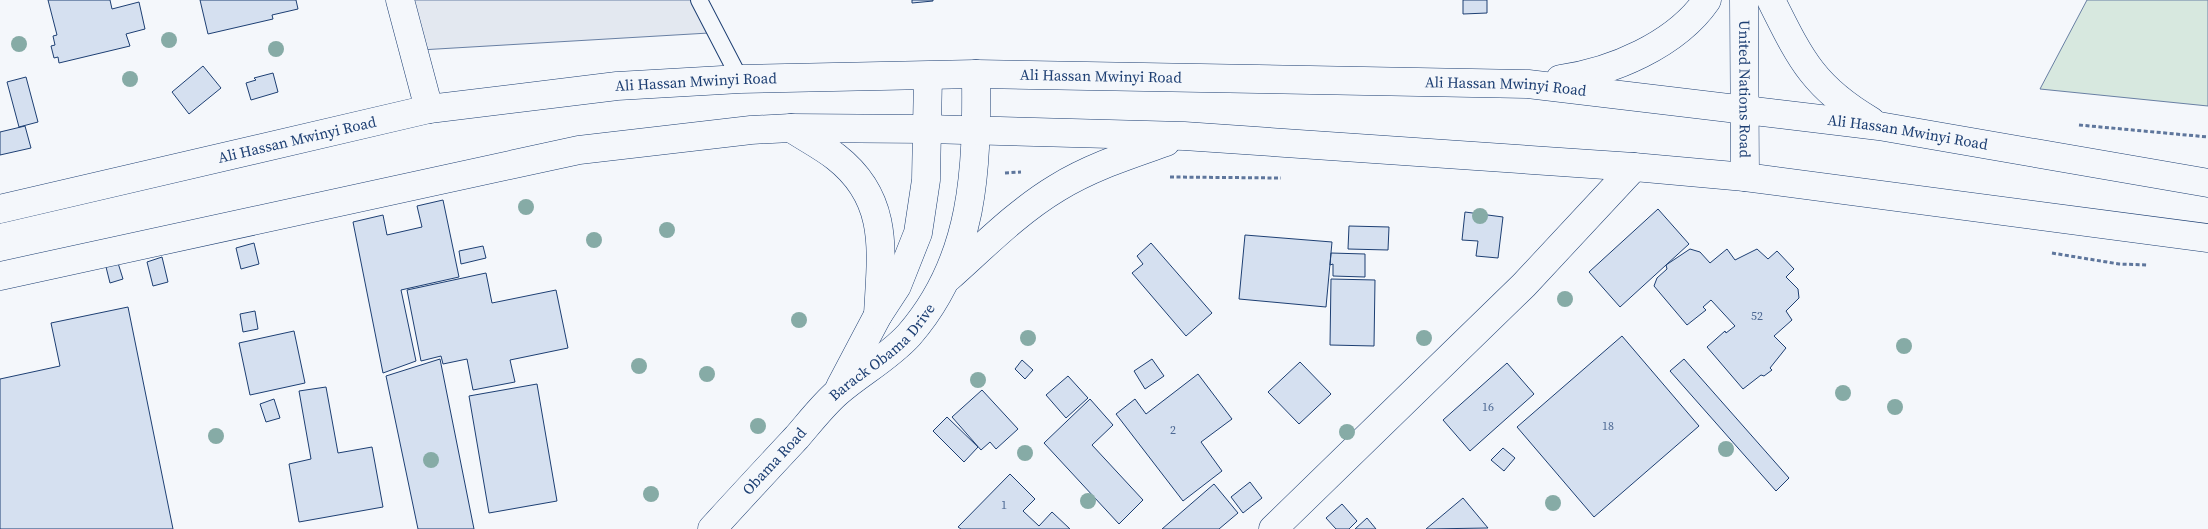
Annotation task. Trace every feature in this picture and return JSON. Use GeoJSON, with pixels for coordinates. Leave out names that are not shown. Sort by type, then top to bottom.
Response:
{"type":"FeatureCollection","features":[{"type":"Feature","properties":{"kind":"main road"},"geometry":{"type":"LineString","coordinates":[[400,0],[428,108]]}},
{"type":"Feature","properties":{"kind":"main road"},"geometry":{"type":"LineString","coordinates":[[1528,84],[1585,76],[1633,58],[1676,30],[1702,7],[1707,0]]}},
{"type":"Feature","properties":{"kind":"main road","name":"United Nations Road"},"geometry":{"type":"LineString","coordinates":[[1744,0],[1745,177]]}},
{"type":"Feature","properties":{"kind":"main road"},"geometry":{"type":"LineString","coordinates":[[1771,0],[1801,59],[1820,84],[1845,106],[1879,126]]}},
{"type":"Feature","properties":{"kind":"main road","name":"Ali Hassan Mwinyi Road"},"geometry":{"type":"LineString","coordinates":[[0,209],[428,108],[616,86],[740,79],[976,74],[1528,84],[1879,126],[2208,183]]}},
{"type":"Feature","properties":{"kind":"main road","name":"Barack Obama Drive"},"geometry":{"type":"LineString","coordinates":[[837,392],[886,357],[908,335],[931,306],[948,278],[963,237],[970,208],[977,130],[976,74]]}},
{"type":"Feature","properties":{"kind":"main road","name":"Barack Obama Drive"},"geometry":{"type":"LineString","coordinates":[[837,392],[878,315],[897,286],[918,233],[925,190],[928,76]]}},
{"type":"Feature","properties":{"kind":"main road"},"geometry":{"type":"LineString","coordinates":[[791,128],[836,157],[857,176],[870,197],[879,221],[881,251],[878,315]]}},
{"type":"Feature","properties":{"kind":"main road"},"geometry":{"type":"LineString","coordinates":[[0,276],[579,150],[751,130],[791,128],[977,130],[1184,136],[1634,167],[1745,177],[2208,238]]}},
{"type":"Feature","properties":{"kind":"main road"},"geometry":{"type":"LineString","coordinates":[[948,278],[1025,212],[1057,188],[1104,163],[1184,136]]}},
{"type":"Feature","properties":{"kind":"main road"},"geometry":{"type":"LineString","coordinates":[[1273,529],[1524,285],[1634,167]]}},
{"type":"Feature","properties":{"kind":"main road","name":"Obama Road"},"geometry":{"type":"LineString","coordinates":[[712,529],[837,392]]}},
{"type":"Feature","properties":{"kind":"lane"},"geometry":{"type":"LineString","coordinates":[[699,0],[740,79]]}},
{"type":"Feature","properties":{"kind":"shaded area"},"geometry":{"type":"Polygon","coordinates":[[[403,0],[694,0],[709,33],[420,50],[403,0]]]}},
{"type":"Feature","properties":{"kind":"shaded area"},"geometry":{"type":"Polygon","coordinates":[[[2087,0],[2208,0],[2208,106],[2040,89],[2087,0]]]}},
{"type":"Feature","properties":{"kind":"building"},"geometry":{"type":"Polygon","coordinates":[[[48,0],[110,0],[112,9],[139,2],[145,29],[126,34],[130,46],[59,63],[58,57],[54,58],[51,46],[55,45],[53,36],[57,35],[48,0]]]}},
{"type":"Feature","properties":{"kind":"building"},"geometry":{"type":"Polygon","coordinates":[[[200,0],[296,0],[298,9],[272,15],[273,19],[208,34],[200,0]]]}},
{"type":"Feature","properties":{"kind":"building"},"geometry":{"type":"Polygon","coordinates":[[[912,0],[933,0],[933,1],[912,3],[912,0]]]}},
{"type":"Feature","properties":{"kind":"building"},"geometry":{"type":"Polygon","coordinates":[[[1463,0],[1487,0],[1487,13],[1463,14],[1463,0]]]}},
{"type":"Feature","properties":{"kind":"building"},"geometry":{"type":"Polygon","coordinates":[[[203,66],[221,88],[189,114],[172,92],[203,66]]]}},
{"type":"Feature","properties":{"kind":"building"},"geometry":{"type":"Polygon","coordinates":[[[273,73],[278,92],[251,100],[246,83],[256,80],[254,78],[273,73]]]}},
{"type":"Feature","properties":{"kind":"building"},"geometry":{"type":"Polygon","coordinates":[[[26,77],[38,122],[19,127],[7,82],[26,77]]]}},
{"type":"Feature","properties":{"kind":"building"},"geometry":{"type":"Polygon","coordinates":[[[25,126],[31,148],[0,155],[0,132],[25,126]]]}},
{"type":"Feature","properties":{"kind":"building"},"geometry":{"type":"Polygon","coordinates":[[[443,200],[459,277],[401,290],[416,361],[383,373],[353,222],[383,215],[387,235],[422,227],[417,206],[443,200]]]}},
{"type":"Feature","properties":{"kind":"building"},"geometry":{"type":"Polygon","coordinates":[[[1658,209],[1689,244],[1620,307],[1589,272],[1658,209]]]}},
{"type":"Feature","properties":{"kind":"building"},"geometry":{"type":"Polygon","coordinates":[[[1465,212],[1503,217],[1498,258],[1476,256],[1478,241],[1462,240],[1465,212]]]}},
{"type":"Feature","properties":{"kind":"building"},"geometry":{"type":"Polygon","coordinates":[[[1349,226],[1389,227],[1388,250],[1348,249],[1349,226]]]}},
{"type":"Feature","properties":{"kind":"building"},"geometry":{"type":"Polygon","coordinates":[[[1245,235],[1332,242],[1326,307],[1239,299],[1245,235]]]}},
{"type":"Feature","properties":{"kind":"building"},"geometry":{"type":"Polygon","coordinates":[[[254,243],[259,264],[241,269],[236,248],[254,243]]]}},
{"type":"Feature","properties":{"kind":"building"},"geometry":{"type":"Polygon","coordinates":[[[1151,243],[1212,313],[1186,336],[1132,273],[1143,264],[1137,256],[1151,243]]]}},
{"type":"Feature","properties":{"kind":"building"},"geometry":{"type":"Polygon","coordinates":[[[483,246],[486,258],[461,264],[459,251],[483,246]]]}},
{"type":"Feature","properties":{"kind":"building"},"geometry":{"type":"Polygon","coordinates":[[[1690,249],[1700,252],[1710,263],[1727,249],[1735,260],[1757,249],[1768,259],[1777,251],[1794,269],[1786,277],[1798,289],[1799,298],[1786,311],[1792,320],[1774,336],[1786,348],[1770,368],[1772,370],[1764,376],[1761,375],[1743,389],[1707,347],[1725,331],[1726,333],[1735,326],[1711,300],[1703,307],[1706,310],[1687,325],[1654,286],[1657,278],[1667,269],[1666,265],[1690,249]]]}},
{"type":"Feature","properties":{"kind":"building"},"geometry":{"type":"Polygon","coordinates":[[[1331,253],[1365,254],[1365,277],[1333,276],[1333,264],[1330,265],[1331,253]]]}},
{"type":"Feature","properties":{"kind":"building"},"geometry":{"type":"Polygon","coordinates":[[[162,257],[168,282],[153,286],[147,262],[162,257]]]}},
{"type":"Feature","properties":{"kind":"building"},"geometry":{"type":"Polygon","coordinates":[[[118,263],[123,279],[110,283],[106,267],[118,263]]]}},
{"type":"Feature","properties":{"kind":"building"},"geometry":{"type":"Polygon","coordinates":[[[486,273],[492,303],[556,290],[568,348],[510,360],[515,382],[473,390],[467,359],[443,364],[441,356],[421,361],[407,290],[486,273]]]}},
{"type":"Feature","properties":{"kind":"building"},"geometry":{"type":"Polygon","coordinates":[[[1331,279],[1375,280],[1374,346],[1330,345],[1331,279]]]}},
{"type":"Feature","properties":{"kind":"building"},"geometry":{"type":"Polygon","coordinates":[[[128,307],[173,529],[0,529],[0,379],[60,366],[51,323],[128,307]]]}},
{"type":"Feature","properties":{"kind":"building"},"geometry":{"type":"Polygon","coordinates":[[[255,311],[258,329],[243,332],[240,314],[255,311]]]}},
{"type":"Feature","properties":{"kind":"building"},"geometry":{"type":"Polygon","coordinates":[[[294,331],[305,383],[250,395],[239,343],[294,331]]]}},
{"type":"Feature","properties":{"kind":"building"},"geometry":{"type":"Polygon","coordinates":[[[1622,336],[1699,426],[1594,517],[1517,427],[1622,336]]]}},
{"type":"Feature","properties":{"kind":"building"},"geometry":{"type":"Polygon","coordinates":[[[440,359],[474,529],[418,529],[386,376],[440,359]]]}},
{"type":"Feature","properties":{"kind":"building"},"geometry":{"type":"Polygon","coordinates":[[[1152,359],[1164,376],[1145,389],[1134,371],[1152,359]]]}},
{"type":"Feature","properties":{"kind":"building"},"geometry":{"type":"Polygon","coordinates":[[[1684,359],[1789,478],[1776,491],[1670,371],[1684,359]]]}},
{"type":"Feature","properties":{"kind":"building"},"geometry":{"type":"Polygon","coordinates":[[[1022,360],[1033,370],[1025,379],[1015,369],[1022,360]]]}},
{"type":"Feature","properties":{"kind":"building"},"geometry":{"type":"Polygon","coordinates":[[[1300,362],[1331,394],[1299,424],[1268,392],[1300,362]]]}},
{"type":"Feature","properties":{"kind":"building"},"geometry":{"type":"Polygon","coordinates":[[[1507,363],[1534,394],[1470,451],[1443,420],[1507,363]]]}},
{"type":"Feature","properties":{"kind":"building"},"geometry":{"type":"Polygon","coordinates":[[[1198,374],[1232,419],[1201,442],[1222,471],[1183,501],[1116,414],[1135,399],[1146,414],[1198,374]]]}},
{"type":"Feature","properties":{"kind":"building"},"geometry":{"type":"Polygon","coordinates":[[[1068,376],[1088,398],[1066,418],[1046,395],[1068,376]]]}},
{"type":"Feature","properties":{"kind":"building"},"geometry":{"type":"Polygon","coordinates":[[[537,384],[557,501],[489,513],[469,396],[537,384]]]}},
{"type":"Feature","properties":{"kind":"building"},"geometry":{"type":"Polygon","coordinates":[[[326,387],[338,453],[372,447],[383,507],[299,522],[289,464],[311,459],[299,391],[326,387]]]}},
{"type":"Feature","properties":{"kind":"building"},"geometry":{"type":"Polygon","coordinates":[[[982,390],[1018,429],[996,449],[990,442],[981,450],[952,417],[982,390]]]}},
{"type":"Feature","properties":{"kind":"building"},"geometry":{"type":"Polygon","coordinates":[[[274,399],[280,418],[266,422],[260,404],[274,399]]]}},
{"type":"Feature","properties":{"kind":"building"},"geometry":{"type":"Polygon","coordinates":[[[1090,399],[1113,425],[1092,445],[1143,500],[1119,524],[1044,443],[1090,399]]]}},
{"type":"Feature","properties":{"kind":"building"},"geometry":{"type":"Polygon","coordinates":[[[947,417],[978,447],[964,462],[933,431],[947,417]]]}},
{"type":"Feature","properties":{"kind":"building"},"geometry":{"type":"Polygon","coordinates":[[[1503,448],[1515,458],[1504,471],[1491,460],[1503,448]]]}},
{"type":"Feature","properties":{"kind":"building"},"geometry":{"type":"Polygon","coordinates":[[[1010,474],[1035,499],[1023,511],[1039,526],[1052,512],[1070,529],[961,529],[958,527],[1010,474]]]}},
{"type":"Feature","properties":{"kind":"building"},"geometry":{"type":"Polygon","coordinates":[[[1250,482],[1262,498],[1243,513],[1231,497],[1250,482]]]}},
{"type":"Feature","properties":{"kind":"building"},"geometry":{"type":"Polygon","coordinates":[[[1214,484],[1238,513],[1219,529],[1162,529],[1214,484]]]}},
{"type":"Feature","properties":{"kind":"building"},"geometry":{"type":"Polygon","coordinates":[[[1463,498],[1488,528],[1426,529],[1463,498]]]}},
{"type":"Feature","properties":{"kind":"building"},"geometry":{"type":"Polygon","coordinates":[[[1342,504],[1357,521],[1349,529],[1336,529],[1326,518],[1342,504]]]}},
{"type":"Feature","properties":{"kind":"building"},"geometry":{"type":"Polygon","coordinates":[[[1367,518],[1376,529],[1355,529],[1367,518]]]}}]}
